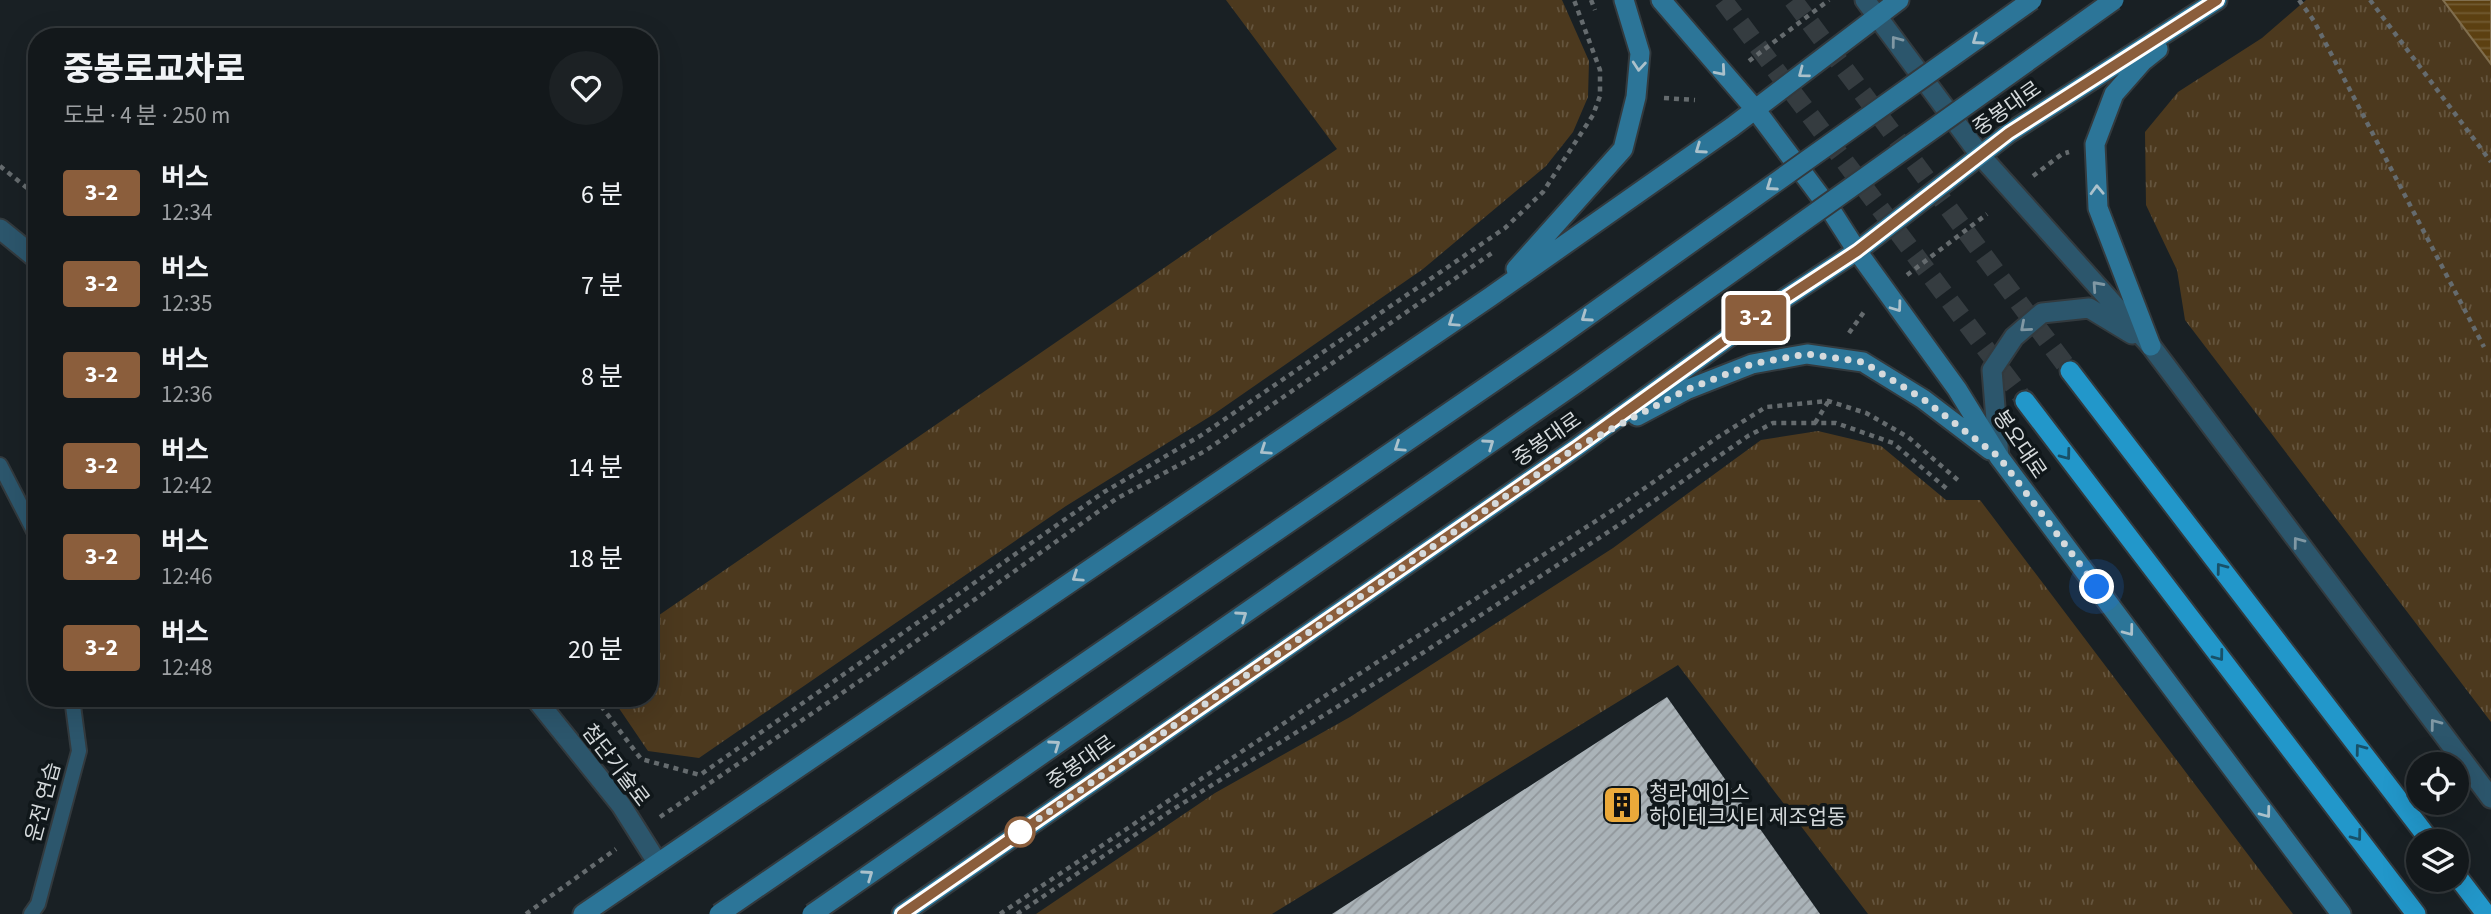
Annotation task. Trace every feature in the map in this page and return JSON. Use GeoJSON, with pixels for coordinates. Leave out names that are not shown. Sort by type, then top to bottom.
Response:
{"type":"FeatureCollection","features":[{"type":"Feature","properties":{"kind":"highway"},"geometry":{"type":"LineString","coordinates":[[2070,371],[2421,829]]}},
{"type":"Feature","properties":{"kind":"highway","name":"봉오대로"},"geometry":{"type":"LineString","coordinates":[[2025,401],[2416,914]]}},
{"type":"Feature","properties":{"kind":"highway"},"geometry":{"type":"LineString","coordinates":[[2469,892],[2486,914]]}},
{"type":"Feature","properties":{"kind":"main road"},"geometry":{"type":"LineString","coordinates":[[1490,297],[1623,149],[1636,97],[1640,53],[1624,0]]}},
{"type":"Feature","properties":{"kind":"main road","name":"봉오대로"},"geometry":{"type":"LineString","coordinates":[[1661,0],[1755,109],[1832,212],[1857,251],[1957,388],[1999,457],[2342,914]]}},
{"type":"Feature","properties":{"kind":"main road"},"geometry":{"type":"LineString","coordinates":[[583,914],[1490,297],[1755,109],[1899,0]]}},
{"type":"Feature","properties":{"kind":"main road"},"geometry":{"type":"LineString","coordinates":[[719,914],[1550,343],[2032,0]]}},
{"type":"Feature","properties":{"kind":"main road","name":"중봉대로"},"geometry":{"type":"LineString","coordinates":[[812,914],[1578,382],[2114,0]]}},
{"type":"Feature","properties":{"kind":"main road"},"geometry":{"type":"LineString","coordinates":[[2151,346],[2098,208],[2095,144],[2114,94],[2143,61],[2219,0]]}},
{"type":"Feature","properties":{"kind":"main road","name":"중봉대로"},"geometry":{"type":"LineString","coordinates":[[902,914],[1577,447],[1761,314],[1857,251],[2042,110],[2219,0]]}},
{"type":"Feature","properties":{"kind":"main road"},"geometry":{"type":"LineString","coordinates":[[1577,447],[1697,386],[1752,364],[1807,354],[1863,362],[1923,399],[1999,457]]}},
{"type":"Feature","properties":{"kind":"street"},"geometry":{"type":"LineString","coordinates":[[1865,0],[1980,155],[2151,346],[2491,798]]}},
{"type":"Feature","properties":{"kind":"street"},"geometry":{"type":"LineString","coordinates":[[0,229],[28,252]]}},
{"type":"Feature","properties":{"kind":"street"},"geometry":{"type":"LineString","coordinates":[[1999,457],[1992,370],[2014,337],[2042,313],[2089,308],[2151,346]]}},
{"type":"Feature","properties":{"kind":"street","name":"첨단기술로"},"geometry":{"type":"LineString","coordinates":[[543,707],[621,805],[657,862]]}},
{"type":"Feature","properties":{"kind":"lane"},"geometry":{"type":"LineString","coordinates":[[0,465],[28,519]]}},
{"type":"Feature","properties":{"kind":"lane","name":"운전 연습"},"geometry":{"type":"LineString","coordinates":[[31,914],[38,904],[79,751],[73,707]]}},
{"type":"Feature","properties":{"kind":"path"},"geometry":{"type":"LineString","coordinates":[[602,707],[641,759],[700,775],[1104,492],[1200,436],[1505,228],[1543,192],[1593,116],[1600,96],[1600,70],[1574,0]]}},
{"type":"Feature","properties":{"kind":"path"},"geometry":{"type":"LineString","coordinates":[[1749,62],[1829,0]]}},
{"type":"Feature","properties":{"kind":"path"},"geometry":{"type":"LineString","coordinates":[[2299,0],[2339,66],[2484,346]]}},
{"type":"Feature","properties":{"kind":"path"},"geometry":{"type":"LineString","coordinates":[[2370,0],[2491,162]]}},
{"type":"Feature","properties":{"kind":"path"},"geometry":{"type":"LineString","coordinates":[[1654,97],[1695,100]]}},
{"type":"Feature","properties":{"kind":"path"},"geometry":{"type":"LineString","coordinates":[[2034,176],[2062,153],[2071,152]]}},
{"type":"Feature","properties":{"kind":"path"},"geometry":{"type":"LineString","coordinates":[[0,166],[28,189]]}},
{"type":"Feature","properties":{"kind":"path"},"geometry":{"type":"LineString","coordinates":[[1905,277],[1987,214]]}},
{"type":"Feature","properties":{"kind":"path"},"geometry":{"type":"LineString","coordinates":[[706,784],[867,676],[1116,499],[1205,451],[1502,247]]}},
{"type":"Feature","properties":{"kind":"path"},"geometry":{"type":"LineString","coordinates":[[1815,423],[1828,401]]}},
{"type":"Feature","properties":{"kind":"path"},"geometry":{"type":"LineString","coordinates":[[1000,914],[1311,705],[1619,506],[1717,437],[1766,407],[1828,401],[1866,413],[1908,438],[1960,482]]}},
{"type":"Feature","properties":{"kind":"path"},"geometry":{"type":"LineString","coordinates":[[1017,914],[1172,810],[1401,667],[1625,521],[1748,436],[1773,423],[1836,423],[1893,443],[1947,489]]}},
{"type":"Feature","properties":{"kind":"path"},"geometry":{"type":"LineString","coordinates":[[526,914],[561,888]]}},
{"type":"Feature","properties":{"kind":"green space"},"geometry":{"type":"Polygon","coordinates":[[[1226,0],[1562,0],[1589,61],[1588,97],[1573,132],[1546,166],[1423,269],[1214,414],[1066,506],[699,758],[648,751],[618,707],[658,707],[658,616],[1337,149],[1226,0]]]}},
{"type":"Feature","properties":{"kind":"green space"},"geometry":{"type":"Polygon","coordinates":[[[2306,0],[2491,0],[2491,722],[2185,320],[2177,270],[2146,205],[2145,132],[2178,92],[2262,38],[2306,0]]]}},
{"type":"Feature","properties":{"kind":"green space"},"geometry":{"type":"Polygon","coordinates":[[[1818,431],[1881,446],[1946,500],[1980,500],[2293,914],[1868,914],[1678,665],[1272,914],[1036,914],[1215,793],[1350,717],[1613,548],[1761,440],[1818,431]]]}},
{"type":"Feature","properties":{"kind":"shaded area"},"geometry":{"type":"Polygon","coordinates":[[[2443,0],[2491,0],[2491,64],[2443,0]]]}},
{"type":"Feature","properties":{"kind":"building","name":"청라 에이스 하이테크시티 제조업동"},"geometry":{"type":"Polygon","coordinates":[[[1667,697],[1820,914],[1332,914],[1667,697]]]}},
{"type":"Feature","properties":{"kind":"tunnel"},"geometry":{"type":"LineString","coordinates":[[1723,0],[2025,401]]}},
{"type":"Feature","properties":{"kind":"tunnel"},"geometry":{"type":"LineString","coordinates":[[1793,0],[2070,371]]}},
{"type":"Feature","properties":{"kind":"bus line","name":"3-2"},"geometry":{"type":"LineString","coordinates":[[902,914],[1577,447],[1761,314],[1857,251],[2042,110],[2217,0]]}},
{"type":"Feature","properties":{"kind":"place","name":"청라 에이스 하이테크시티 제조업동"},"geometry":{"type":"Point","coordinates":[1622,805]}},
{"type":"Feature","properties":{"kind":"route"},"geometry":{"type":"LineString","coordinates":[[1020,832],[1014,836],[1577,447],[1686,390],[1752,364],[1807,354],[1863,362],[1923,399],[1999,457],[2097,587]]}}]}
